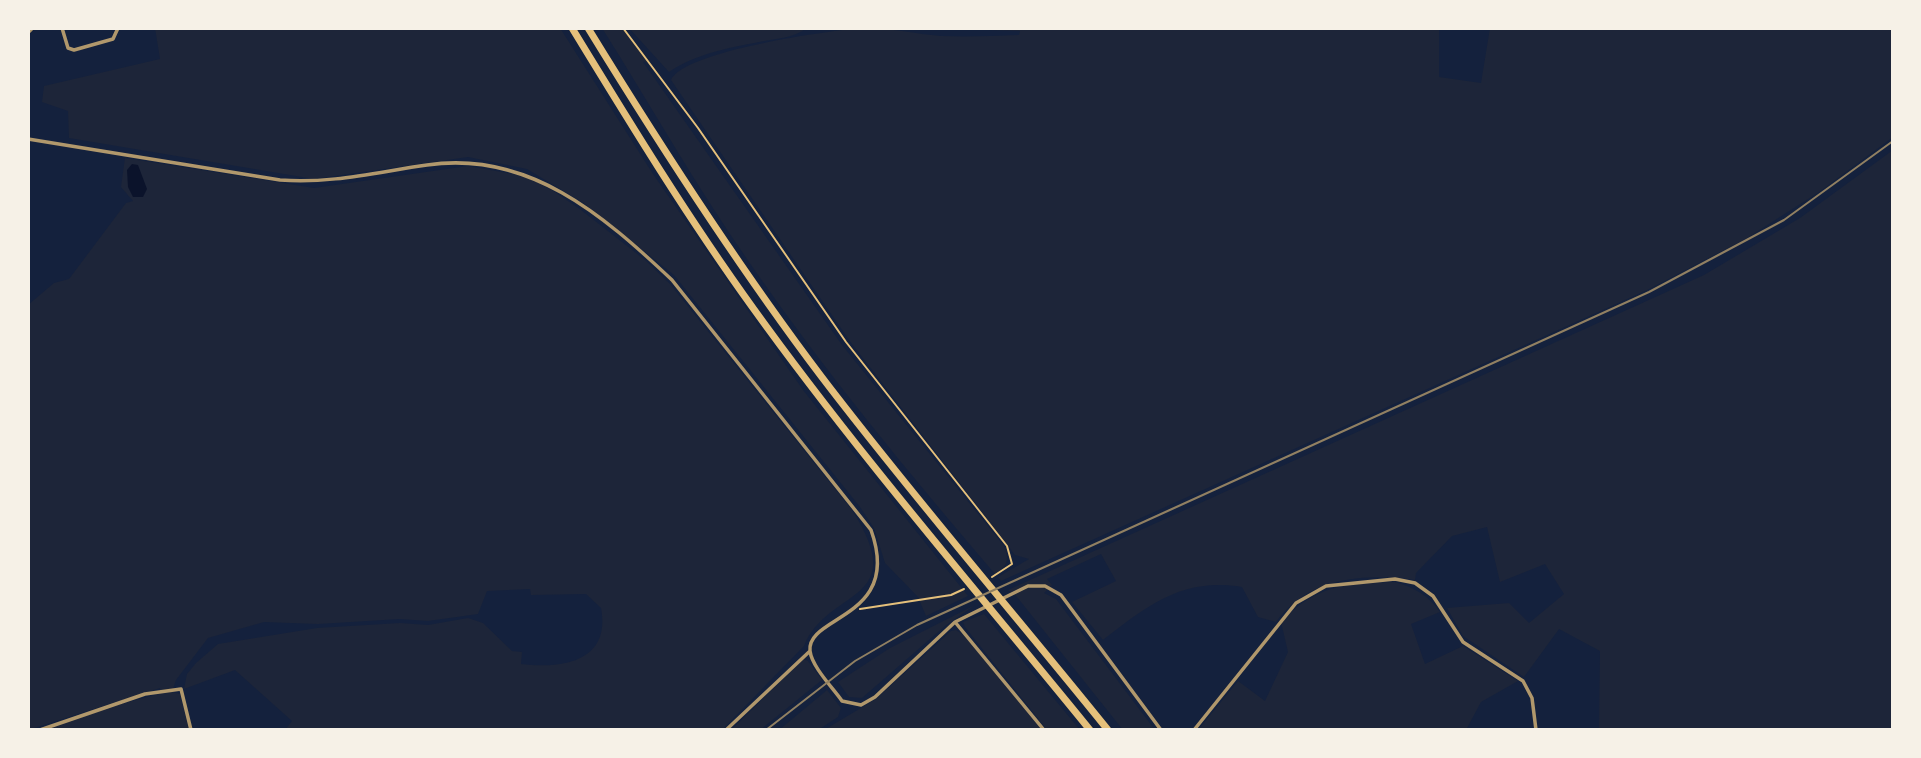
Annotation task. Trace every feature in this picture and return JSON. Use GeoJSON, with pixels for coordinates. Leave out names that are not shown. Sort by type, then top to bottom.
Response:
{"type":"FeatureCollection","features":[{"type":"Feature","properties":{"kind":"highway"},"geometry":{"type":"LineString","coordinates":[[572,28],[659,167],[752,307],[1090,730]]}},
{"type":"Feature","properties":{"kind":"highway"},"geometry":{"type":"LineString","coordinates":[[588,28],[670,159],[761,294],[821,376],[1108,730]]}},
{"type":"Feature","properties":{"kind":"street"},"geometry":{"type":"LineString","coordinates":[[28,32],[32,28]]}},
{"type":"Feature","properties":{"kind":"street"},"geometry":{"type":"LineString","coordinates":[[62,28],[68,48],[74,50],[113,39],[118,28]]}},
{"type":"Feature","properties":{"kind":"street"},"geometry":{"type":"LineString","coordinates":[[28,139],[314,183],[468,161],[525,173],[553,187],[616,232],[672,281],[871,530],[879,568],[872,587],[856,609],[817,633],[810,651],[726,730]]}},
{"type":"Feature","properties":{"kind":"street"},"geometry":{"type":"LineString","coordinates":[[1194,730],[1296,603],[1326,586],[1395,579],[1415,583],[1433,596],[1463,642],[1523,681],[1532,698],[1536,730]]}},
{"type":"Feature","properties":{"kind":"street"},"geometry":{"type":"LineString","coordinates":[[810,651],[842,701],[861,705],[875,697],[956,622],[1028,586],[1045,586],[1061,595],[1161,730]]}},
{"type":"Feature","properties":{"kind":"street"},"geometry":{"type":"LineString","coordinates":[[956,622],[1044,730]]}},
{"type":"Feature","properties":{"kind":"street"},"geometry":{"type":"LineString","coordinates":[[40,730],[145,694],[181,689],[191,730]]}},
{"type":"Feature","properties":{"kind":"path"},"geometry":{"type":"LineString","coordinates":[[624,28],[698,128],[846,342],[1007,546],[1012,564],[1003,572]]}},
{"type":"Feature","properties":{"kind":"path"},"geometry":{"type":"LineString","coordinates":[[856,609],[951,594]]}},
{"type":"Feature","properties":{"kind":"shaded area"},"geometry":{"type":"Polygon","coordinates":[[[155,28],[560,28],[653,174],[803,390],[968,596],[926,616],[918,597],[885,563],[874,528],[860,507],[674,275],[585,204],[527,169],[468,157],[314,179],[69,138],[68,111],[42,102],[44,86],[160,59],[155,28]]]}},
{"type":"Feature","properties":{"kind":"shaded area"},"geometry":{"type":"Polygon","coordinates":[[[602,28],[622,28],[650,61],[643,62],[842,345],[1004,546],[1007,556],[1005,566],[995,574],[899,460],[778,303],[711,204],[602,28]]]}},
{"type":"Feature","properties":{"kind":"shaded area"},"geometry":{"type":"Polygon","coordinates":[[[629,28],[807,28],[790,36],[712,52],[669,72],[629,28]]]}},
{"type":"Feature","properties":{"kind":"shaded area"},"geometry":{"type":"Polygon","coordinates":[[[864,28],[960,36],[1019,35],[1020,31],[924,28],[1439,28],[1439,77],[1481,83],[1490,28],[1893,28],[1893,137],[1819,192],[1747,238],[1647,290],[1001,581],[998,577],[1029,559],[1015,555],[849,340],[671,80],[682,70],[702,60],[729,51],[791,38],[864,28]]]}},
{"type":"Feature","properties":{"kind":"shaded area"},"geometry":{"type":"Polygon","coordinates":[[[1893,150],[1893,401],[1890,410],[1893,412],[1893,730],[1599,730],[1600,651],[1559,629],[1524,677],[1463,636],[1447,608],[1509,603],[1529,623],[1564,594],[1545,564],[1500,582],[1487,527],[1452,536],[1416,573],[1415,580],[1357,578],[1321,587],[1304,595],[1276,622],[1258,617],[1242,587],[1201,586],[1166,597],[1103,640],[1072,602],[1116,581],[1101,554],[1047,579],[1052,585],[1044,593],[1056,599],[1155,730],[1123,730],[1017,597],[1008,590],[1704,275],[1800,218],[1893,150]]]}},
{"type":"Feature","properties":{"kind":"shaded area"},"geometry":{"type":"Polygon","coordinates":[[[125,158],[314,188],[468,166],[524,176],[552,190],[645,260],[670,284],[852,510],[868,540],[873,563],[870,579],[860,591],[815,627],[804,646],[722,730],[285,730],[292,721],[235,670],[184,689],[187,674],[218,644],[317,628],[400,623],[428,625],[468,618],[483,623],[512,651],[522,652],[521,664],[567,663],[591,651],[602,626],[601,608],[586,594],[531,595],[530,589],[487,591],[478,614],[428,621],[400,619],[318,624],[264,622],[208,638],[176,680],[172,692],[180,694],[189,730],[47,730],[109,707],[159,694],[160,688],[28,730],[28,305],[54,283],[69,279],[126,203],[133,201],[121,187],[125,158]]]}},
{"type":"Feature","properties":{"kind":"shaded area"},"geometry":{"type":"Polygon","coordinates":[[[132,164],[138,165],[147,189],[143,197],[133,197],[128,187],[127,170],[132,164]]]}},
{"type":"Feature","properties":{"kind":"shaded area"},"geometry":{"type":"Polygon","coordinates":[[[1395,582],[1420,593],[1440,612],[1411,624],[1425,664],[1463,646],[1518,681],[1481,702],[1466,730],[1198,730],[1238,681],[1265,701],[1288,652],[1281,622],[1294,609],[1333,588],[1395,582]]]}},
{"type":"Feature","properties":{"kind":"shaded area"},"geometry":{"type":"Polygon","coordinates":[[[975,605],[945,626],[862,698],[849,697],[838,682],[890,648],[975,605]]]}},
{"type":"Feature","properties":{"kind":"shaded area"},"geometry":{"type":"Polygon","coordinates":[[[984,614],[1080,730],[1047,730],[965,627],[963,622],[984,614]]]}},
{"type":"Feature","properties":{"kind":"shaded area"},"geometry":{"type":"Polygon","coordinates":[[[956,630],[967,637],[1042,730],[824,730],[876,699],[951,631],[956,630]]]}},
{"type":"Feature","properties":{"kind":"shaded area"},"geometry":{"type":"Polygon","coordinates":[[[803,659],[808,661],[822,680],[760,730],[731,730],[803,659]]]}},
{"type":"Feature","properties":{"kind":"shaded area"},"geometry":{"type":"Polygon","coordinates":[[[827,690],[841,708],[838,717],[818,730],[779,730],[827,690]]]}},
{"type":"Feature","properties":{"kind":"railway"},"geometry":{"type":"LineString","coordinates":[[766,730],[855,661],[917,625],[1649,292],[1784,220],[1893,141]]}}]}
